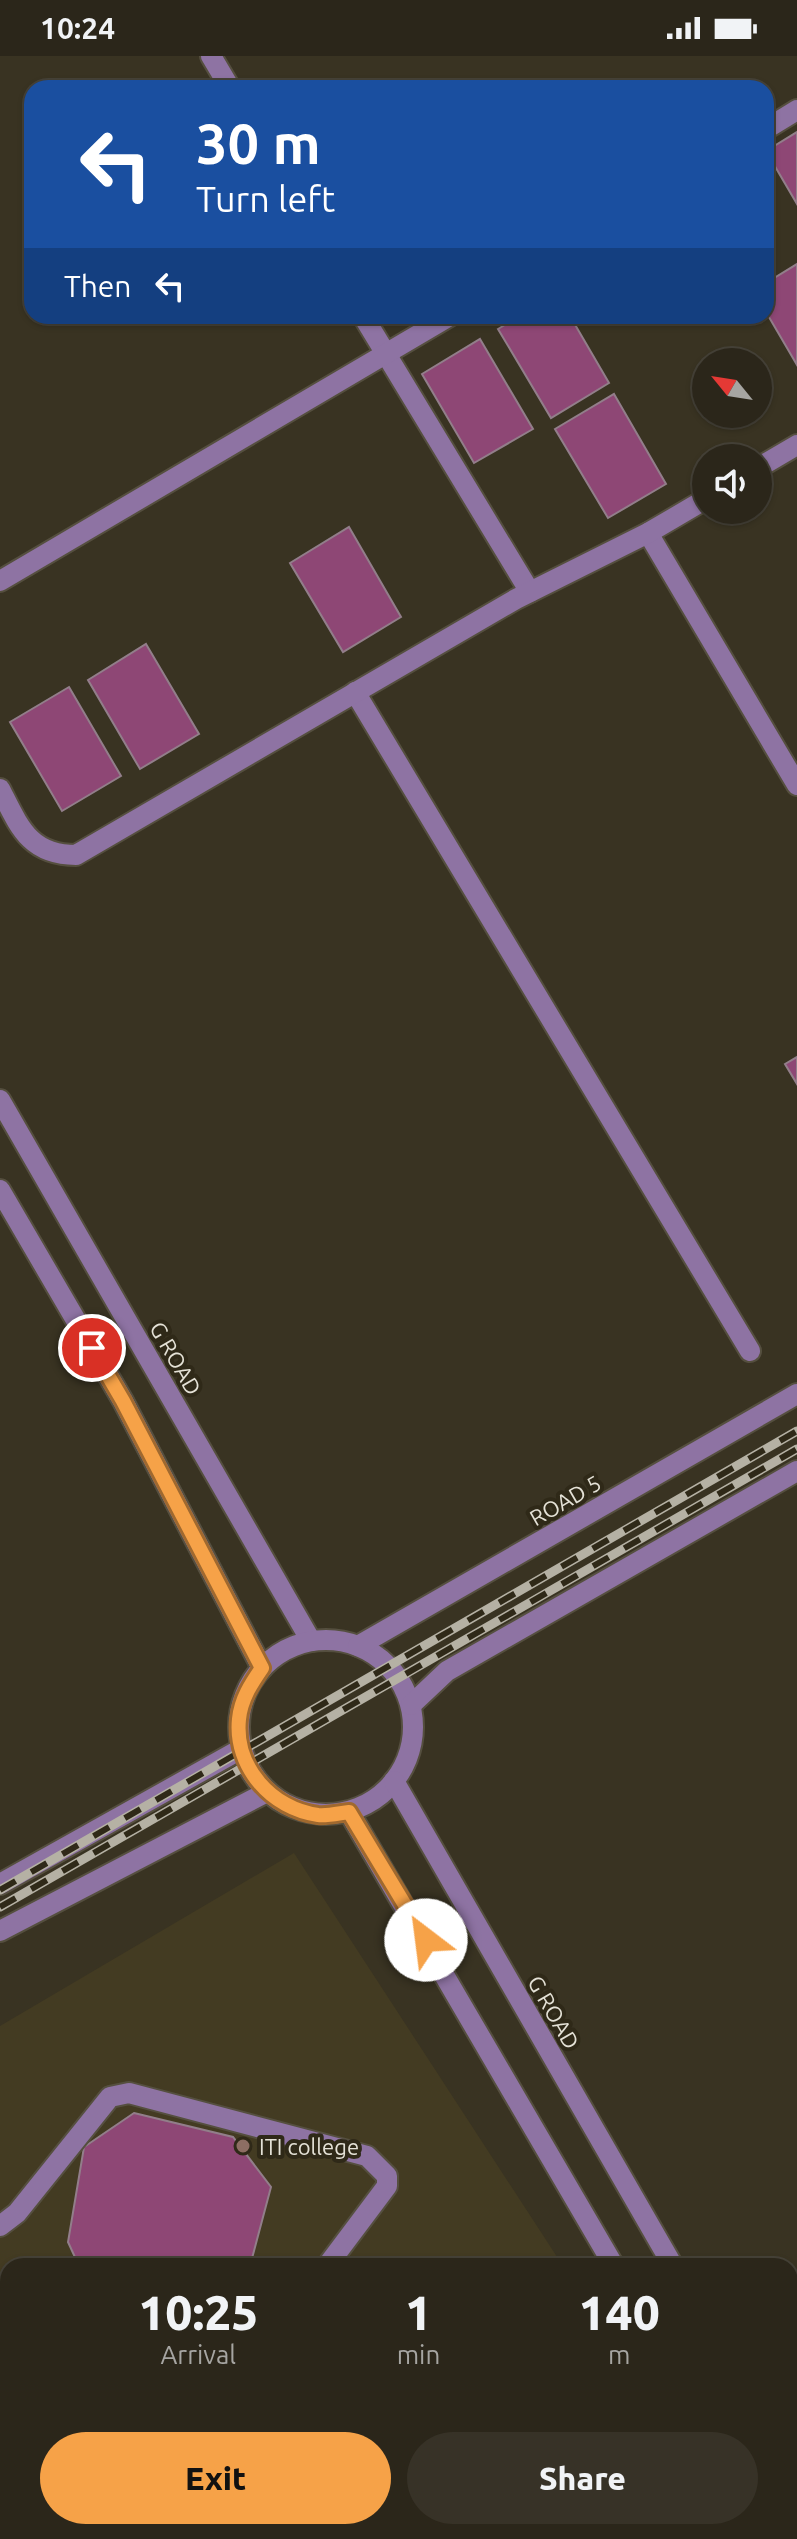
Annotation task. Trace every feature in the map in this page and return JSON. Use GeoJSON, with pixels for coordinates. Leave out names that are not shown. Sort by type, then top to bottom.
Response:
{"type":"FeatureCollection","features":[{"type":"Feature","properties":{"kind":"street"},"geometry":{"type":"LineString","coordinates":[[211,56],[225,80]]}},
{"type":"Feature","properties":{"kind":"street"},"geometry":{"type":"LineString","coordinates":[[774,124],[797,110]]}},
{"type":"Feature","properties":{"kind":"street"},"geometry":{"type":"LineString","coordinates":[[368,324],[530,592]]}},
{"type":"Feature","properties":{"kind":"street"},"geometry":{"type":"LineString","coordinates":[[0,581],[437,324]]}},
{"type":"Feature","properties":{"kind":"street"},"geometry":{"type":"LineString","coordinates":[[772,460],[797,445]]}},
{"type":"Feature","properties":{"kind":"street"},"geometry":{"type":"LineString","coordinates":[[0,789],[20,828],[36,844],[55,855],[76,855],[530,592],[648,533],[692,507]]}},
{"type":"Feature","properties":{"kind":"street"},"geometry":{"type":"LineString","coordinates":[[648,533],[797,785]]}},
{"type":"Feature","properties":{"kind":"street"},"geometry":{"type":"LineString","coordinates":[[355,692],[750,1351]]}},
{"type":"Feature","properties":{"kind":"street","name":"G ROAD"},"geometry":{"type":"LineString","coordinates":[[0,1100],[311,1641]]}},
{"type":"Feature","properties":{"kind":"street"},"geometry":{"type":"LineString","coordinates":[[0,1190],[123,1401],[262,1668]]}},
{"type":"Feature","properties":{"kind":"street","name":"ROAD 5"},"geometry":{"type":"LineString","coordinates":[[358,1646],[797,1394]]}},
{"type":"Feature","properties":{"kind":"street"},"geometry":{"type":"LineString","coordinates":[[411,1705],[447,1671],[797,1471]]}},
{"type":"Feature","properties":{"kind":"street"},"geometry":{"type":"LineString","coordinates":[[311,1641],[338,1641],[358,1646],[386,1663],[401,1682],[411,1705],[413,1732],[408,1758],[394,1781],[374,1800],[349,1812],[320,1815],[291,1808],[267,1792],[250,1772],[241,1749],[239,1720],[246,1692],[262,1668],[284,1650],[311,1641]]}},
{"type":"Feature","properties":{"kind":"street"},"geometry":{"type":"LineString","coordinates":[[0,1884],[241,1749]]}},
{"type":"Feature","properties":{"kind":"street","name":"G ROAD"},"geometry":{"type":"LineString","coordinates":[[394,1781],[668,2258]]}},
{"type":"Feature","properties":{"kind":"street"},"geometry":{"type":"LineString","coordinates":[[0,1931],[267,1792]]}},
{"type":"Feature","properties":{"kind":"street"},"geometry":{"type":"LineString","coordinates":[[349,1812],[609,2258]]}},
{"type":"Feature","properties":{"kind":"street"},"geometry":{"type":"LineString","coordinates":[[0,2226],[17,2213],[110,2097],[129,2093],[367,2156],[387,2176],[387,2186],[333,2258]]}},
{"type":"Feature","properties":{"kind":"shaded area","name":"ITI college"},"geometry":{"type":"Polygon","coordinates":[[[294,1853],[558,2258],[0,2258],[0,2026],[294,1853]]]}},
{"type":"Feature","properties":{"kind":"building"},"geometry":{"type":"Polygon","coordinates":[[[797,132],[797,204],[774,165],[774,146],[797,132]]]}},
{"type":"Feature","properties":{"kind":"building"},"geometry":{"type":"Polygon","coordinates":[[[797,264],[797,365],[773,324],[774,278],[797,264]]]}},
{"type":"Feature","properties":{"kind":"building"},"geometry":{"type":"Polygon","coordinates":[[[506,324],[575,324],[609,383],[551,418],[498,329],[506,324]]]}},
{"type":"Feature","properties":{"kind":"building"},"geometry":{"type":"Polygon","coordinates":[[[480,339],[533,429],[474,463],[422,374],[480,339]]]}},
{"type":"Feature","properties":{"kind":"building"},"geometry":{"type":"Polygon","coordinates":[[[614,394],[666,484],[608,518],[555,429],[614,394]]]}},
{"type":"Feature","properties":{"kind":"building"},"geometry":{"type":"Polygon","coordinates":[[[349,527],[401,617],[343,652],[290,563],[349,527]]]}},
{"type":"Feature","properties":{"kind":"building"},"geometry":{"type":"Polygon","coordinates":[[[146,644],[199,734],[140,769],[88,680],[146,644]]]}},
{"type":"Feature","properties":{"kind":"building"},"geometry":{"type":"Polygon","coordinates":[[[69,687],[121,776],[62,811],[10,722],[69,687]]]}},
{"type":"Feature","properties":{"kind":"building"},"geometry":{"type":"Polygon","coordinates":[[[797,1057],[797,1084],[785,1064],[797,1057]]]}},
{"type":"Feature","properties":{"kind":"building"},"geometry":{"type":"Polygon","coordinates":[[[134,2113],[233,2137],[271,2187],[252,2258],[75,2258],[68,2242],[84,2147],[134,2113]]]}},
{"type":"Feature","properties":{"kind":"railway"},"geometry":{"type":"LineString","coordinates":[[0,1890],[797,1431]]}},
{"type":"Feature","properties":{"kind":"railway"},"geometry":{"type":"LineString","coordinates":[[0,1907],[797,1449]]}},
{"type":"Feature","properties":{"kind":"place","name":"ITI college"},"geometry":{"type":"Point","coordinates":[243,2146]}},
{"type":"Feature","properties":{"kind":"route"},"geometry":{"type":"LineString","coordinates":[[92,1348],[123,1401],[262,1668],[246,1692],[239,1720],[241,1749],[250,1772],[267,1792],[291,1808],[320,1815],[349,1812],[426,1940]]}}]}
